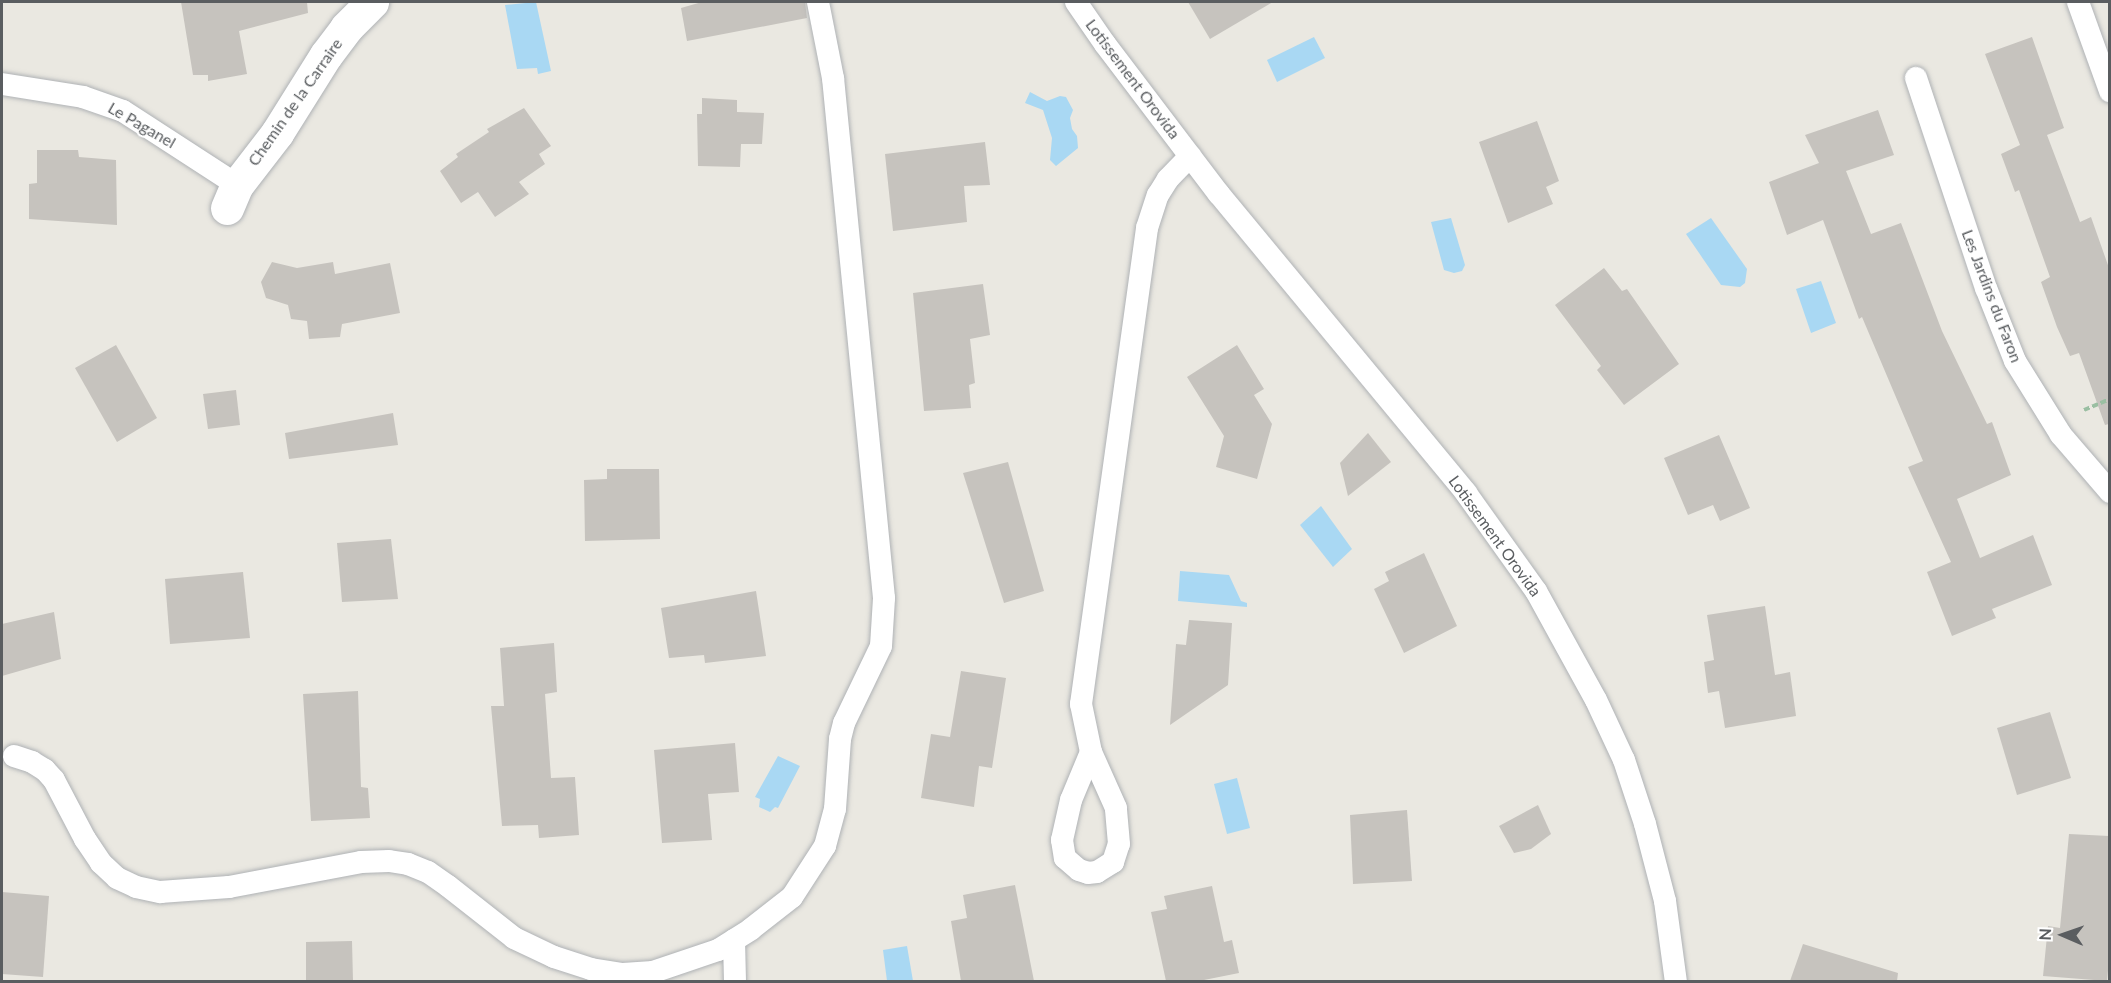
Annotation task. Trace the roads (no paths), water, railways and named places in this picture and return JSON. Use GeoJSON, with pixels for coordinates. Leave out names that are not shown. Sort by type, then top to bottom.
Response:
{"type":"FeatureCollection","features":[{"type":"Feature","properties":{"kind":"street","name":"Chemin de la Carraire"},"geometry":{"type":"LineString","coordinates":[[232,197],[346,28],[372,2]]}},
{"type":"Feature","properties":{"kind":"lane"},"geometry":{"type":"LineString","coordinates":[[14,756],[32,762],[45,770],[63,794],[73,819],[101,863],[117,878],[136,887],[160,892],[189,891],[229,887],[361,862],[389,861],[408,864],[428,872],[448,886],[514,939],[554,957],[616,978],[653,972],[718,950],[792,897],[825,846],[835,809],[840,739],[844,723],[873,667],[881,646],[883,626],[883,580],[838,131],[828,43],[818,2]]}},
{"type":"Feature","properties":{"kind":"lane","name":"Lotissement Orovida"},"geometry":{"type":"LineString","coordinates":[[1076,2],[1105,45],[1190,156],[1410,428],[1466,493],[1525,574],[1562,635],[1624,760],[1646,824],[1665,901],[1676,981]]}},
{"type":"Feature","properties":{"kind":"lane"},"geometry":{"type":"LineString","coordinates":[[2078,2],[2109,91]]}},
{"type":"Feature","properties":{"kind":"lane","name":"Les Jardins du Faron"},"geometry":{"type":"LineString","coordinates":[[1916,78],[1986,288],[2015,361],[2061,435],[2109,492]]}},
{"type":"Feature","properties":{"kind":"lane","name":"Le Paganel"},"geometry":{"type":"LineString","coordinates":[[2,84],[83,97],[123,111],[232,197]]}},
{"type":"Feature","properties":{"kind":"lane","name":"Lotissement Orovida"},"geometry":{"type":"LineString","coordinates":[[1091,752],[1071,800],[1062,840],[1065,858],[1079,870],[1088,873],[1097,872],[1113,862],[1119,836],[1116,808],[1091,752],[1083,722],[1084,682],[1147,228],[1151,211],[1163,187],[1178,167],[1190,156]]}},
{"type":"Feature","properties":{"kind":"lane"},"geometry":{"type":"LineString","coordinates":[[734,940],[735,981]]}},
{"type":"Feature","properties":{"kind":"water"},"geometry":{"type":"Polygon","coordinates":[[[536,2],[551,71],[538,74],[537,68],[517,69],[505,5],[536,2]]]}},
{"type":"Feature","properties":{"kind":"water"},"geometry":{"type":"Polygon","coordinates":[[[1314,37],[1325,58],[1277,82],[1267,60],[1314,37]]]}},
{"type":"Feature","properties":{"kind":"water"},"geometry":{"type":"Polygon","coordinates":[[[1030,92],[1047,101],[1060,96],[1066,97],[1073,110],[1070,118],[1072,129],[1077,136],[1078,148],[1056,166],[1050,160],[1052,138],[1043,110],[1025,103],[1030,92]]]}},
{"type":"Feature","properties":{"kind":"water"},"geometry":{"type":"Polygon","coordinates":[[[1451,218],[1465,265],[1462,271],[1454,273],[1444,270],[1431,222],[1451,218]]]}},
{"type":"Feature","properties":{"kind":"water"},"geometry":{"type":"Polygon","coordinates":[[[1711,218],[1747,269],[1745,283],[1740,287],[1721,285],[1686,234],[1711,218]]]}},
{"type":"Feature","properties":{"kind":"water"},"geometry":{"type":"Polygon","coordinates":[[[1821,281],[1836,323],[1811,333],[1796,289],[1821,281]]]}},
{"type":"Feature","properties":{"kind":"water"},"geometry":{"type":"Polygon","coordinates":[[[1321,506],[1352,549],[1333,567],[1300,525],[1321,506]]]}},
{"type":"Feature","properties":{"kind":"water"},"geometry":{"type":"Polygon","coordinates":[[[1180,571],[1229,575],[1241,601],[1247,603],[1247,607],[1178,601],[1180,571]]]}},
{"type":"Feature","properties":{"kind":"water"},"geometry":{"type":"Polygon","coordinates":[[[778,756],[800,766],[778,808],[775,807],[770,812],[759,807],[760,799],[755,797],[778,756]]]}},
{"type":"Feature","properties":{"kind":"water"},"geometry":{"type":"Polygon","coordinates":[[[1237,778],[1250,828],[1227,834],[1214,784],[1237,778]]]}},
{"type":"Feature","properties":{"kind":"water"},"geometry":{"type":"Polygon","coordinates":[[[907,946],[913,981],[887,981],[883,950],[907,946]]]}}]}
